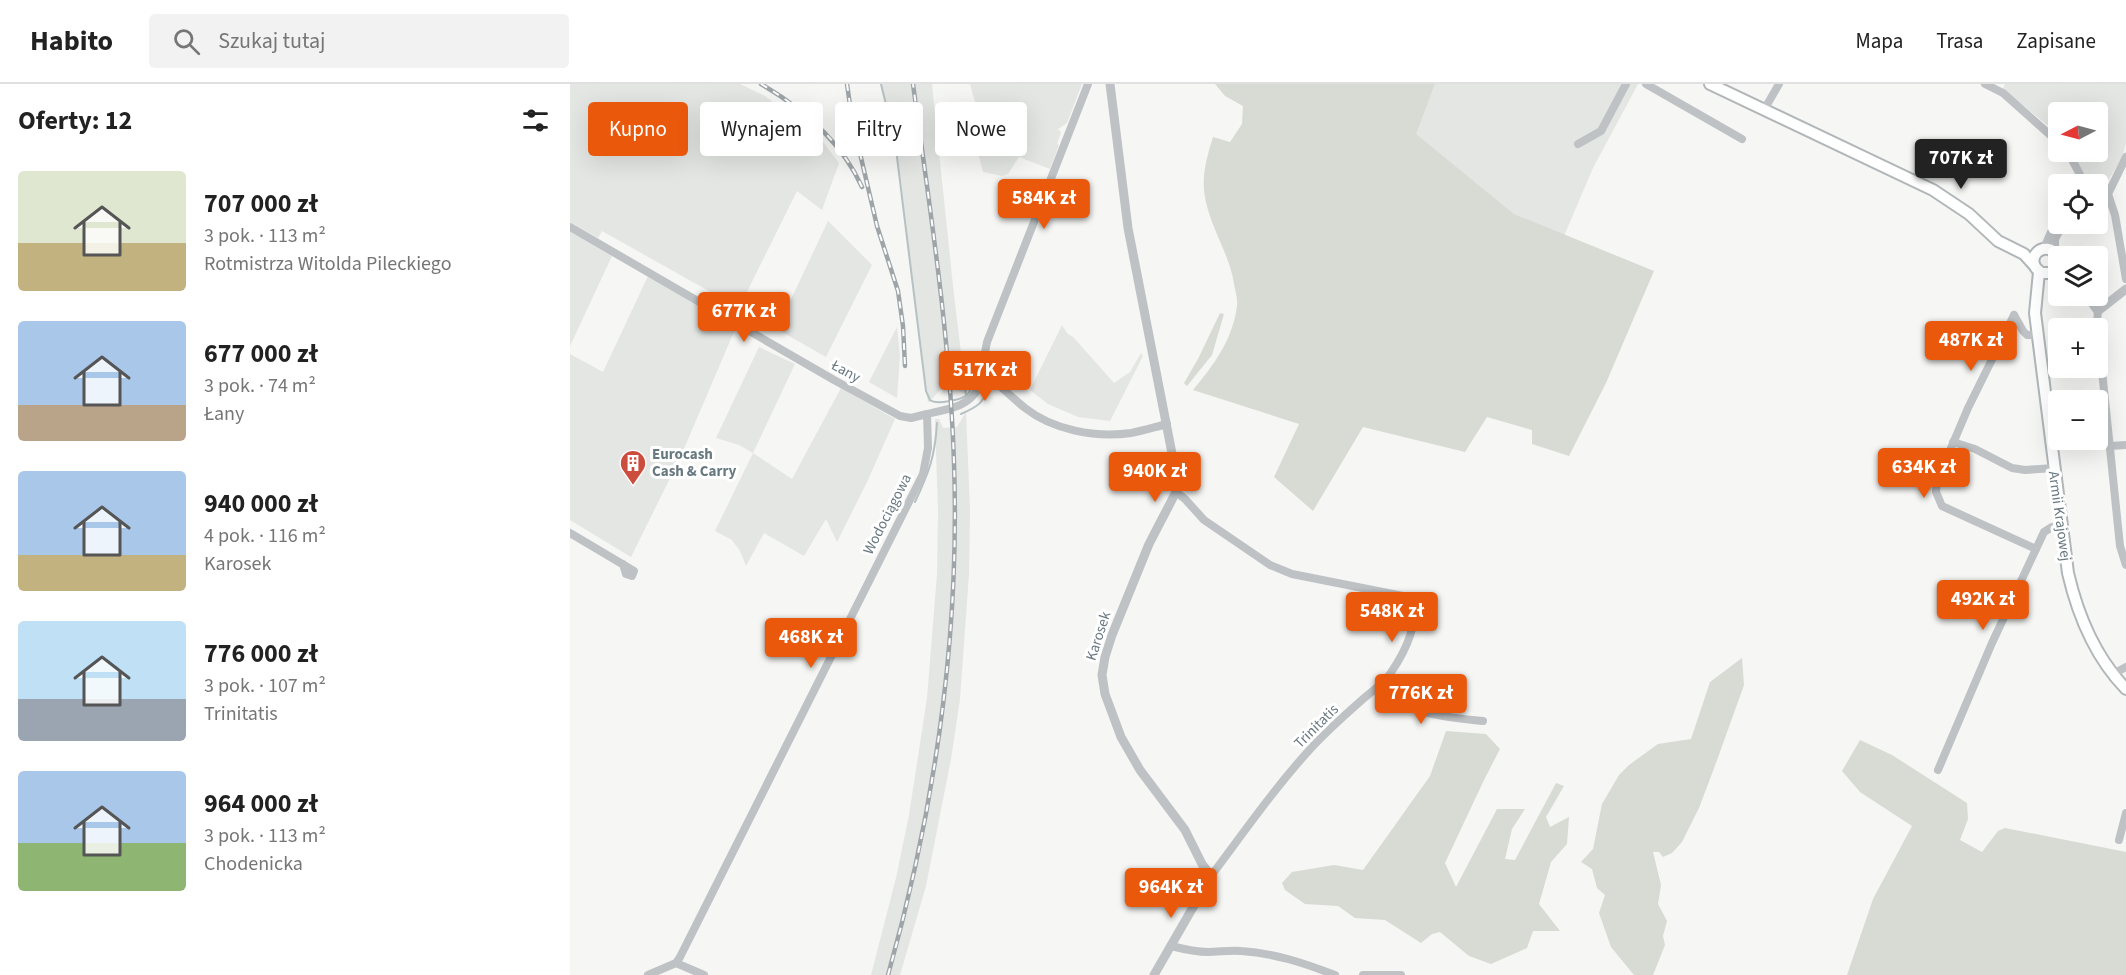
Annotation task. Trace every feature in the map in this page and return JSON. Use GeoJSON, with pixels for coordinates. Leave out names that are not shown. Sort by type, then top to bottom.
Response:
{"type":"FeatureCollection","features":[{"type":"Feature","properties":{"kind":"main road"},"geometry":{"type":"LineString","coordinates":[[1710,84],[1933,190],[1957,205],[1998,241],[2048,270]]}},
{"type":"Feature","properties":{"kind":"main road"},"geometry":{"type":"LineString","coordinates":[[1987,230],[2026,249],[2048,251]]}},
{"type":"Feature","properties":{"kind":"main road"},"geometry":{"type":"LineString","coordinates":[[2042,249],[2034,257],[2048,270]]}},
{"type":"Feature","properties":{"kind":"main road","name":"Armii Krajowej"},"geometry":{"type":"LineString","coordinates":[[2048,270],[2036,291],[2037,332],[2060,526],[2068,573],[2087,633],[2101,658],[2126,689]]}},
{"type":"Feature","properties":{"kind":"street"},"geometry":{"type":"LineString","coordinates":[[927,414],[956,407],[969,400],[978,389],[990,333],[1088,84]]}},
{"type":"Feature","properties":{"kind":"street"},"geometry":{"type":"LineString","coordinates":[[1110,84],[1128,228],[1167,424],[1177,479],[1176,492]]}},
{"type":"Feature","properties":{"kind":"street"},"geometry":{"type":"LineString","coordinates":[[1578,144],[1601,131],[1626,84]]}},
{"type":"Feature","properties":{"kind":"street"},"geometry":{"type":"LineString","coordinates":[[1646,84],[1742,139]]}},
{"type":"Feature","properties":{"kind":"street"},"geometry":{"type":"LineString","coordinates":[[1764,110],[1779,84]]}},
{"type":"Feature","properties":{"kind":"street"},"geometry":{"type":"LineString","coordinates":[[1984,84],[2003,93],[2048,133]]}},
{"type":"Feature","properties":{"kind":"street"},"geometry":{"type":"LineString","coordinates":[[2126,157],[2108,194],[2115,215],[2126,279]]}},
{"type":"Feature","properties":{"kind":"street","name":"Łany"},"geometry":{"type":"LineString","coordinates":[[570,227],[900,416],[911,418],[927,414]]}},
{"type":"Feature","properties":{"kind":"street"},"geometry":{"type":"LineString","coordinates":[[2042,249],[2050,234]]}},
{"type":"Feature","properties":{"kind":"street"},"geometry":{"type":"LineString","coordinates":[[2098,311],[2126,289]]}},
{"type":"Feature","properties":{"kind":"street"},"geometry":{"type":"LineString","coordinates":[[2094,306],[2098,311],[2097,322],[2120,546],[2126,565]]}},
{"type":"Feature","properties":{"kind":"street"},"geometry":{"type":"LineString","coordinates":[[2036,549],[1942,506],[1935,492],[1937,481],[1953,442],[2014,315],[2027,335],[2037,332]]}},
{"type":"Feature","properties":{"kind":"street"},"geometry":{"type":"LineString","coordinates":[[982,371],[1025,408],[1049,423],[1063,428],[1116,434],[1131,433],[1167,424]]}},
{"type":"Feature","properties":{"kind":"street","name":"Wodociągowa"},"geometry":{"type":"LineString","coordinates":[[676,963],[923,474],[928,448],[927,414]]}},
{"type":"Feature","properties":{"kind":"street"},"geometry":{"type":"LineString","coordinates":[[1953,442],[1975,449],[2012,468],[2025,470],[2054,468]]}},
{"type":"Feature","properties":{"kind":"street"},"geometry":{"type":"LineString","coordinates":[[2110,446],[2126,445]]}},
{"type":"Feature","properties":{"kind":"street","name":"Trinitatis"},"geometry":{"type":"LineString","coordinates":[[1176,492],[1204,520],[1270,565],[1292,574],[1403,596],[1410,601],[1413,610],[1414,621],[1389,676],[1313,746],[1211,876]]}},
{"type":"Feature","properties":{"kind":"street","name":"Karosek"},"geometry":{"type":"LineString","coordinates":[[1176,492],[1149,544],[1112,635],[1102,675],[1105,694],[1121,737],[1140,770],[1185,830],[1202,864],[1211,876]]}},
{"type":"Feature","properties":{"kind":"street"},"geometry":{"type":"LineString","coordinates":[[1938,770],[1992,643],[2044,532],[2052,527],[2060,526]]}},
{"type":"Feature","properties":{"kind":"street"},"geometry":{"type":"LineString","coordinates":[[570,533],[623,564]]}},
{"type":"Feature","properties":{"kind":"street"},"geometry":{"type":"LineString","coordinates":[[2113,674],[2126,667]]}},
{"type":"Feature","properties":{"kind":"street"},"geometry":{"type":"LineString","coordinates":[[1380,685],[1387,694],[1399,702],[1423,712],[1483,721]]}},
{"type":"Feature","properties":{"kind":"street"},"geometry":{"type":"LineString","coordinates":[[2119,840],[2126,813]]}},
{"type":"Feature","properties":{"kind":"street"},"geometry":{"type":"LineString","coordinates":[[1154,975],[1211,876]]}},
{"type":"Feature","properties":{"kind":"street"},"geometry":{"type":"LineString","coordinates":[[1171,946],[1207,952],[1237,950],[1263,952],[1295,960],[1335,975]]}},
{"type":"Feature","properties":{"kind":"street"},"geometry":{"type":"LineString","coordinates":[[648,975],[676,963],[704,975]]}},
{"type":"Feature","properties":{"kind":"street"},"geometry":{"type":"LineString","coordinates":[[1363,975],[1401,975]]}},
{"type":"Feature","properties":{"kind":"shaded area"},"geometry":{"type":"Polygon","coordinates":[[[570,84],[740,84],[773,102],[700,102],[700,156],[823,156],[823,142],[839,163],[822,210],[797,191],[739,308],[602,231],[598,238],[570,222],[570,84]]]}},
{"type":"Feature","properties":{"kind":"shaded area"},"geometry":{"type":"Polygon","coordinates":[[[881,84],[932,84],[935,156],[939,156],[966,395],[954,388],[940,390],[928,403],[897,156],[923,156],[923,102],[885,102],[881,84]]]}},
{"type":"Feature","properties":{"kind":"shaded area"},"geometry":{"type":"Polygon","coordinates":[[[970,84],[1082,84],[1067,123],[1058,129],[1061,132],[1057,144],[1059,145],[1050,169],[1019,157],[1008,174],[1002,176],[983,172],[979,156],[1027,156],[1027,102],[975,102],[970,84]]]}},
{"type":"Feature","properties":{"kind":"shaded area"},"geometry":{"type":"Polygon","coordinates":[[[1215,84],[1435,84],[1416,134],[1514,214],[1654,271],[1606,383],[1569,456],[1532,444],[1532,430],[1487,417],[1465,452],[1363,427],[1313,511],[1274,477],[1299,424],[1193,390],[1227,340],[1237,306],[1230,266],[1206,203],[1204,177],[1213,137],[1230,142],[1242,124],[1243,106],[1225,96],[1215,84]]]}},
{"type":"Feature","properties":{"kind":"shaded area"},"geometry":{"type":"Polygon","coordinates":[[[1435,84],[1638,84],[1593,168],[1564,236],[1514,214],[1415,134],[1435,84]]]}},
{"type":"Feature","properties":{"kind":"shaded area"},"geometry":{"type":"Polygon","coordinates":[[[2005,84],[2126,84],[2126,143],[2122,158],[2108,181],[2108,174],[2085,174],[2077,162],[2108,162],[2108,102],[2048,102],[2048,126],[2003,89],[2005,84]]]}},
{"type":"Feature","properties":{"kind":"shaded area"},"geometry":{"type":"Polygon","coordinates":[[[828,221],[872,265],[826,357],[777,329],[828,221]]]}},
{"type":"Feature","properties":{"kind":"shaded area"},"geometry":{"type":"Polygon","coordinates":[[[570,231],[612,256],[570,346],[570,231]]]}},
{"type":"Feature","properties":{"kind":"shaded area"},"geometry":{"type":"Polygon","coordinates":[[[648,276],[736,327],[680,458],[631,557],[570,520],[570,354],[603,372],[648,276]]]}},
{"type":"Feature","properties":{"kind":"shaded area"},"geometry":{"type":"Polygon","coordinates":[[[1220,313],[1224,314],[1212,355],[1187,386],[1184,383],[1220,313]]]}},
{"type":"Feature","properties":{"kind":"shaded area"},"geometry":{"type":"Polygon","coordinates":[[[1062,325],[1114,383],[1130,372],[1141,353],[1143,356],[1110,421],[1078,417],[1048,404],[1030,390],[1062,325]]]}},
{"type":"Feature","properties":{"kind":"shaded area"},"geometry":{"type":"Polygon","coordinates":[[[897,327],[900,355],[897,398],[869,382],[897,327]]]}},
{"type":"Feature","properties":{"kind":"shaded area"},"geometry":{"type":"Polygon","coordinates":[[[759,347],[795,364],[753,453],[739,445],[716,438],[759,347]]]}},
{"type":"Feature","properties":{"kind":"shaded area"},"geometry":{"type":"Polygon","coordinates":[[[841,388],[895,419],[837,542],[826,519],[804,556],[764,533],[746,566],[740,551],[732,540],[715,531],[753,453],[792,479],[841,388]]]}},
{"type":"Feature","properties":{"kind":"shaded area"},"geometry":{"type":"Polygon","coordinates":[[[966,412],[970,510],[969,574],[960,699],[951,759],[926,886],[900,975],[871,975],[896,878],[909,815],[927,698],[937,574],[938,511],[935,419],[939,419],[943,428],[957,427],[966,412]]]}},
{"type":"Feature","properties":{"kind":"shaded area"},"geometry":{"type":"Polygon","coordinates":[[[1742,658],[1744,685],[1699,808],[1682,842],[1672,853],[1663,857],[1659,852],[1653,852],[1661,885],[1658,904],[1667,921],[1663,936],[1665,945],[1653,975],[1634,975],[1611,947],[1599,913],[1605,895],[1597,888],[1592,869],[1581,862],[1593,849],[1602,804],[1619,775],[1658,744],[1691,739],[1710,682],[1742,658]]]}},
{"type":"Feature","properties":{"kind":"shaded area"},"geometry":{"type":"Polygon","coordinates":[[[1446,731],[1486,734],[1500,749],[1445,863],[1456,887],[1497,809],[1525,809],[1512,829],[1505,859],[1515,860],[1556,783],[1564,786],[1546,817],[1550,827],[1569,817],[1567,844],[1551,862],[1539,904],[1560,931],[1533,931],[1527,948],[1491,964],[1469,956],[1440,932],[1432,934],[1421,943],[1385,920],[1355,918],[1338,906],[1305,904],[1285,890],[1282,883],[1292,872],[1334,865],[1363,870],[1430,776],[1446,731]]]}},
{"type":"Feature","properties":{"kind":"shaded area"},"geometry":{"type":"Polygon","coordinates":[[[1860,740],[1892,755],[1967,803],[1968,819],[1960,840],[1982,852],[1998,831],[2005,828],[2126,852],[2126,975],[1847,975],[1873,899],[1912,826],[1860,792],[1842,771],[1860,740]]]}},
{"type":"Feature","properties":{"kind":"waterway"},"geometry":{"type":"LineString","coordinates":[[881,84],[895,141],[926,391],[930,400],[948,401],[967,395],[973,384],[978,364]]}},
{"type":"Feature","properties":{"kind":"waterway"},"geometry":{"type":"LineString","coordinates":[[961,354],[966,395]]}},
{"type":"Feature","properties":{"kind":"waterway"},"geometry":{"type":"LineString","coordinates":[[961,414],[980,403],[989,384]]}},
{"type":"Feature","properties":{"kind":"waterway"},"geometry":{"type":"LineString","coordinates":[[915,502],[930,464],[937,423]]}},
{"type":"Feature","properties":{"kind":"railway"},"geometry":{"type":"LineString","coordinates":[[761,84],[792,104],[820,128],[843,155],[862,187]]}},
{"type":"Feature","properties":{"kind":"railway"},"geometry":{"type":"LineString","coordinates":[[847,84],[852,119],[877,226],[898,291],[905,366]]}},
{"type":"Feature","properties":{"kind":"railway"},"geometry":{"type":"LineString","coordinates":[[888,975],[919,849],[941,722],[953,593],[955,528],[952,415],[948,368],[913,84]]}},
{"type":"Feature","properties":{"kind":"place","name":"Eurocash Cash & Carry"},"geometry":{"type":"Point","coordinates":[633,486]}}]}
